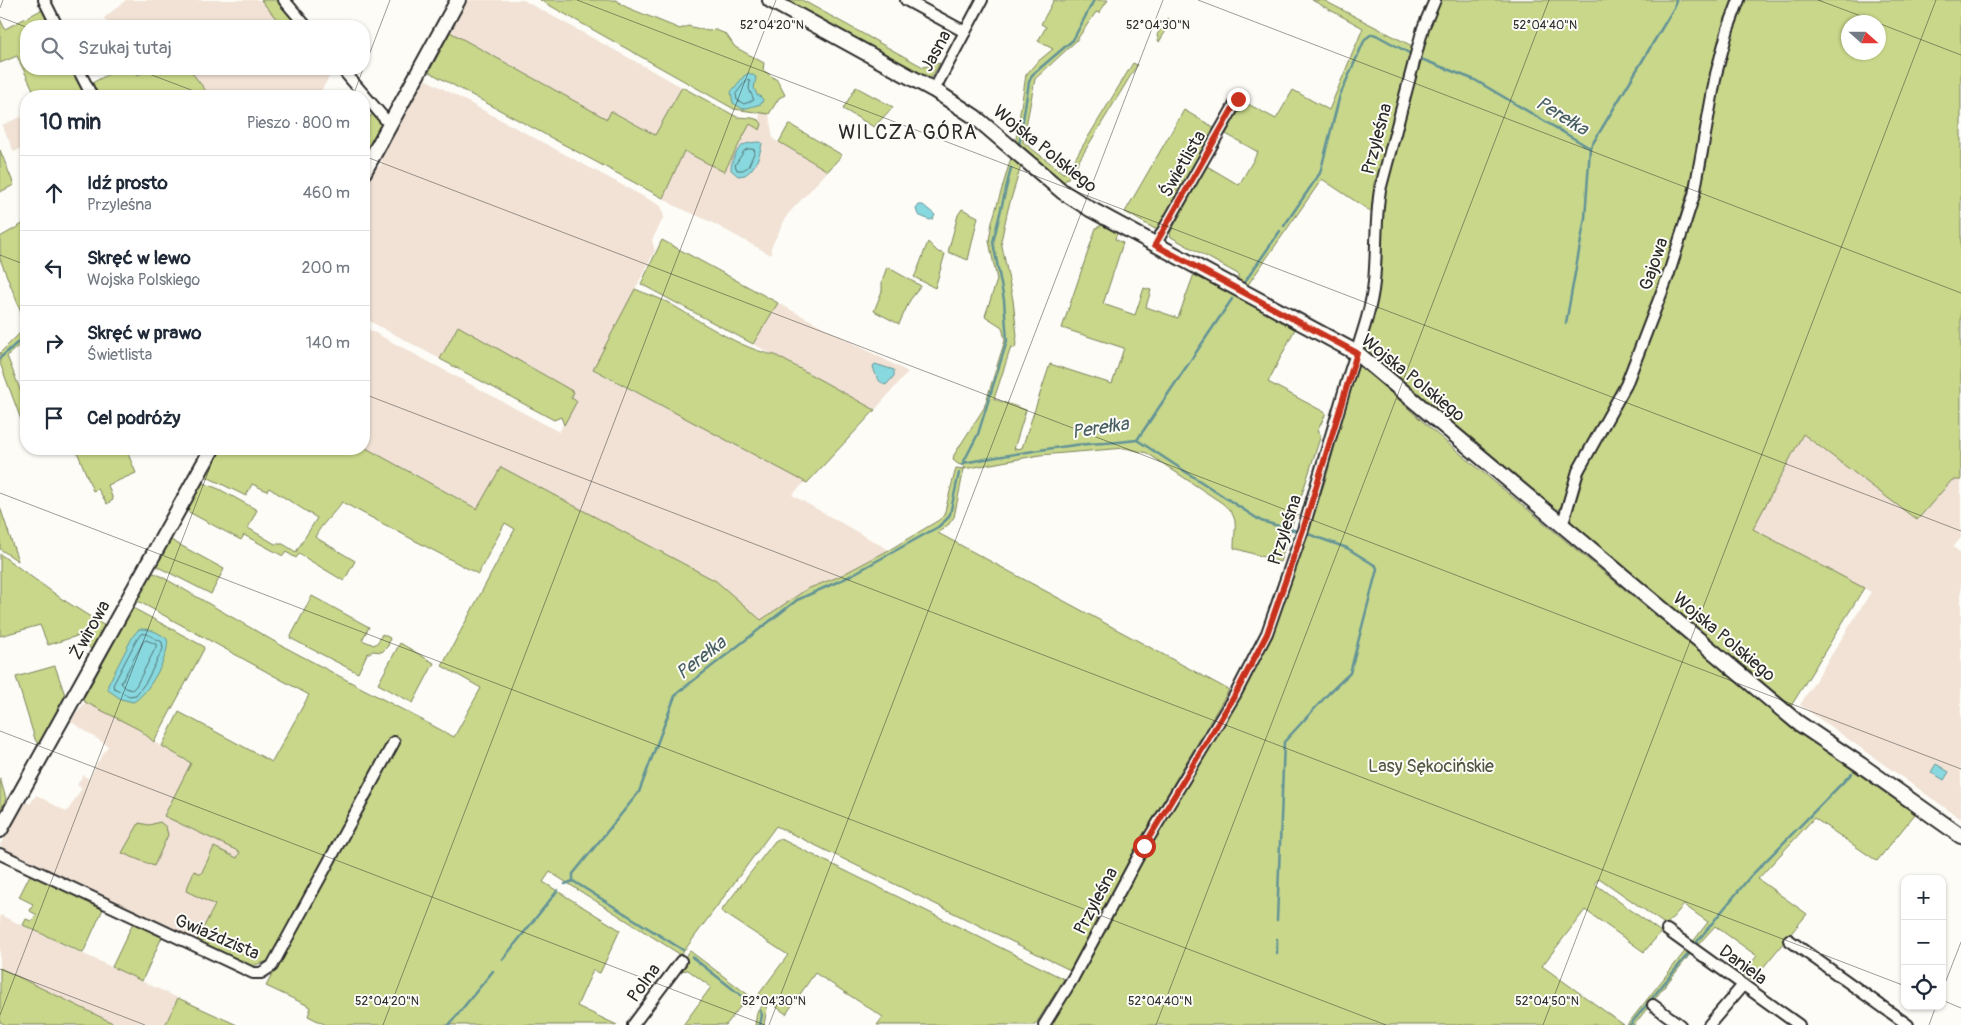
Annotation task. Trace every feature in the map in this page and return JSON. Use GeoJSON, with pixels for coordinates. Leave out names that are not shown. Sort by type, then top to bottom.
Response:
{"type":"FeatureCollection","features":[{"type":"Feature","properties":{"kind":"street"},"geometry":{"type":"LineString","coordinates":[[44,0],[54,20]]}},
{"type":"Feature","properties":{"kind":"street"},"geometry":{"type":"LineString","coordinates":[[284,0],[301,20]]}},
{"type":"Feature","properties":{"kind":"street"},"geometry":{"type":"LineString","coordinates":[[370,161],[458,0]]}},
{"type":"Feature","properties":{"kind":"street","name":"Wojska Polskiego"},"geometry":{"type":"LineString","coordinates":[[770,0],[934,90],[974,117],[1063,192],[1155,245],[1357,353],[1797,722],[1961,836]]}},
{"type":"Feature","properties":{"kind":"street"},"geometry":{"type":"LineString","coordinates":[[906,0],[965,32]]}},
{"type":"Feature","properties":{"kind":"street","name":"Jasna"},"geometry":{"type":"LineString","coordinates":[[934,90],[982,0]]}},
{"type":"Feature","properties":{"kind":"street","name":"Przyleśna"},"geometry":{"type":"LineString","coordinates":[[1044,1025],[1073,978],[1144,846],[1235,695],[1267,634],[1303,530],[1357,353],[1374,282],[1377,208],[1380,190],[1423,28],[1435,0]]}},
{"type":"Feature","properties":{"kind":"street","name":"Gajowa"},"geometry":{"type":"LineString","coordinates":[[1562,526],[1578,471],[1626,385],[1668,276],[1694,195],[1716,74],[1728,29],[1739,0]]}},
{"type":"Feature","properties":{"kind":"street"},"geometry":{"type":"LineString","coordinates":[[81,75],[89,90]]}},
{"type":"Feature","properties":{"kind":"street"},"geometry":{"type":"LineString","coordinates":[[347,75],[360,90]]}},
{"type":"Feature","properties":{"kind":"street","name":"Świetlista"},"geometry":{"type":"LineString","coordinates":[[1155,245],[1238,99]]}},
{"type":"Feature","properties":{"kind":"street"},"geometry":{"type":"LineString","coordinates":[[370,102],[390,125]]}},
{"type":"Feature","properties":{"kind":"street","name":"Żwirowa"},"geometry":{"type":"LineString","coordinates":[[0,830],[209,455]]}},
{"type":"Feature","properties":{"kind":"street","name":"Gwiaździsta"},"geometry":{"type":"LineString","coordinates":[[0,854],[237,966],[254,973],[261,973],[272,966],[394,742]]}},
{"type":"Feature","properties":{"kind":"street","name":"Daniela"},"geometry":{"type":"LineString","coordinates":[[1667,930],[1799,1025]]}},
{"type":"Feature","properties":{"kind":"street"},"geometry":{"type":"LineString","coordinates":[[1789,940],[1908,1025]]}},
{"type":"Feature","properties":{"kind":"street","name":"Polna"},"geometry":{"type":"LineString","coordinates":[[634,1025],[681,961]]}},
{"type":"Feature","properties":{"kind":"street"},"geometry":{"type":"LineString","coordinates":[[1709,1025],[1743,985]]}},
{"type":"Feature","properties":{"kind":"street"},"geometry":{"type":"LineString","coordinates":[[1653,1005],[1680,1025]]}},
{"type":"Feature","properties":{"kind":"shaded area"},"geometry":{"type":"Polygon","coordinates":[[[126,0],[281,0],[298,20],[105,20],[104,18],[126,0]]]}},
{"type":"Feature","properties":{"kind":"shaded area"},"geometry":{"type":"Polygon","coordinates":[[[468,0],[523,0],[682,87],[655,135],[612,111],[607,119],[450,32],[468,0]]]}},
{"type":"Feature","properties":{"kind":"shaded area"},"geometry":{"type":"Polygon","coordinates":[[[179,75],[330,75],[322,90],[187,90],[179,75]]]}},
{"type":"Feature","properties":{"kind":"shaded area"},"geometry":{"type":"Polygon","coordinates":[[[425,79],[661,206],[664,217],[652,240],[655,251],[593,370],[806,481],[792,495],[889,550],[838,577],[807,589],[761,620],[715,581],[501,467],[478,509],[370,450],[370,330],[559,432],[576,401],[571,398],[574,392],[458,326],[440,359],[370,321],[370,178],[376,167],[380,166],[381,158],[425,79]]]}},
{"type":"Feature","properties":{"kind":"shaded area"},"geometry":{"type":"Polygon","coordinates":[[[760,113],[769,114],[773,139],[828,171],[788,214],[771,247],[771,255],[663,198],[684,151],[724,172],[750,124],[760,129],[762,124],[759,120],[760,113]]]}},
{"type":"Feature","properties":{"kind":"shaded area"},"geometry":{"type":"Polygon","coordinates":[[[20,117],[20,149],[14,152],[2,125],[20,117]]]}},
{"type":"Feature","properties":{"kind":"shaded area"},"geometry":{"type":"Polygon","coordinates":[[[778,303],[908,372],[875,410],[873,409],[753,344],[778,303]]]}},
{"type":"Feature","properties":{"kind":"shaded area"},"geometry":{"type":"Polygon","coordinates":[[[1803,434],[1917,520],[1952,480],[1961,480],[1961,538],[1953,547],[1961,553],[1961,819],[1800,705],[1871,592],[1753,529],[1803,434]]]}},
{"type":"Feature","properties":{"kind":"shaded area"},"geometry":{"type":"Polygon","coordinates":[[[85,702],[140,730],[154,742],[191,763],[240,852],[197,940],[5,851],[0,845],[20,809],[23,808],[26,802],[30,804],[36,795],[67,812],[82,788],[77,785],[83,775],[89,779],[97,762],[108,746],[70,721],[85,702]]]}},
{"type":"Feature","properties":{"kind":"shaded area"},"geometry":{"type":"Polygon","coordinates":[[[0,915],[178,998],[165,1025],[117,1025],[0,968],[0,915]]]}},
{"type":"Feature","properties":{"kind":"green space"},"geometry":{"type":"Polygon","coordinates":[[[261,0],[281,0],[298,20],[277,20],[261,0]]]}},
{"type":"Feature","properties":{"kind":"green space"},"geometry":{"type":"Polygon","coordinates":[[[540,0],[616,0],[626,7],[680,29],[688,26],[708,31],[716,30],[726,34],[735,47],[764,63],[763,70],[777,80],[785,95],[779,98],[769,114],[734,109],[540,0]]]}},
{"type":"Feature","properties":{"kind":"green space"},"geometry":{"type":"Polygon","coordinates":[[[784,0],[802,0],[923,67],[940,63],[930,80],[784,0]]]}},
{"type":"Feature","properties":{"kind":"green space"},"geometry":{"type":"Polygon","coordinates":[[[1054,0],[1063,2],[1067,0],[1108,0],[1099,13],[1096,12],[1076,41],[1035,79],[1023,142],[1063,173],[1067,172],[1133,63],[1137,65],[1069,177],[1063,183],[1015,145],[1026,75],[1036,63],[1053,49],[1038,41],[1046,27],[1041,24],[1054,0]]]}},
{"type":"Feature","properties":{"kind":"green space"},"geometry":{"type":"Polygon","coordinates":[[[1312,0],[1323,0],[1414,47],[1400,102],[1394,111],[1397,116],[1381,178],[1375,180],[1373,186],[1376,189],[1373,213],[1322,179],[1247,286],[1238,281],[1238,274],[1171,237],[1170,233],[1207,166],[1239,185],[1258,152],[1226,134],[1242,105],[1248,104],[1276,119],[1293,90],[1329,110],[1363,28],[1312,0]]]}},
{"type":"Feature","properties":{"kind":"green space"},"geometry":{"type":"Polygon","coordinates":[[[1436,0],[1734,0],[1709,87],[1691,179],[1663,276],[1621,383],[1573,468],[1561,506],[1557,511],[1363,347],[1382,191],[1424,29],[1436,0]]]}},
{"type":"Feature","properties":{"kind":"green space"},"geometry":{"type":"Polygon","coordinates":[[[1745,0],[1961,0],[1961,480],[1952,480],[1917,520],[1803,434],[1753,529],[1864,588],[1791,706],[1570,521],[1587,465],[1631,386],[1696,203],[1705,171],[1720,77],[1745,0]]]}},
{"type":"Feature","properties":{"kind":"green space"},"geometry":{"type":"Polygon","coordinates":[[[43,9],[49,20],[22,20],[43,9]]]}},
{"type":"Feature","properties":{"kind":"green space"},"geometry":{"type":"Polygon","coordinates":[[[1167,18],[1172,21],[1159,42],[1157,35],[1167,18]]]}},
{"type":"Feature","properties":{"kind":"green space"},"geometry":{"type":"Polygon","coordinates":[[[0,19],[5,29],[20,21],[20,62],[17,56],[0,63],[0,19]]]}},
{"type":"Feature","properties":{"kind":"green space"},"geometry":{"type":"Polygon","coordinates":[[[450,32],[607,119],[611,111],[655,135],[682,87],[737,117],[752,118],[759,120],[762,124],[760,130],[750,124],[724,172],[684,151],[663,198],[429,72],[450,32]]]}},
{"type":"Feature","properties":{"kind":"green space"},"geometry":{"type":"Polygon","coordinates":[[[26,75],[77,75],[85,90],[33,90],[26,75]]]}},
{"type":"Feature","properties":{"kind":"green space"},"geometry":{"type":"Polygon","coordinates":[[[107,75],[194,75],[205,90],[96,90],[92,83],[107,75]]]}},
{"type":"Feature","properties":{"kind":"green space"},"geometry":{"type":"Polygon","coordinates":[[[856,87],[893,107],[874,127],[843,109],[856,87]]]}},
{"type":"Feature","properties":{"kind":"green space"},"geometry":{"type":"Polygon","coordinates":[[[374,110],[383,124],[370,149],[370,117],[374,110]]]}},
{"type":"Feature","properties":{"kind":"green space"},"geometry":{"type":"Polygon","coordinates":[[[1184,110],[1215,128],[1159,227],[1155,229],[1125,212],[1184,110]]]}},
{"type":"Feature","properties":{"kind":"green space"},"geometry":{"type":"Polygon","coordinates":[[[789,124],[842,155],[828,171],[779,142],[789,124]]]}},
{"type":"Feature","properties":{"kind":"green space"},"geometry":{"type":"Polygon","coordinates":[[[0,150],[14,185],[0,192],[0,150]]]}},
{"type":"Feature","properties":{"kind":"green space"},"geometry":{"type":"Polygon","coordinates":[[[1011,158],[1021,166],[1001,241],[1013,300],[1017,336],[1015,348],[1011,347],[994,399],[1026,410],[1014,449],[1022,448],[1050,364],[1112,384],[1124,348],[1062,328],[1096,228],[1102,225],[1117,233],[1115,239],[1123,243],[1103,304],[1135,315],[1144,288],[1151,290],[1146,307],[1178,318],[1194,274],[1295,329],[1268,382],[1326,413],[1317,432],[1321,435],[1280,562],[1234,548],[1235,523],[1228,509],[1222,503],[1147,453],[1125,448],[1040,455],[964,469],[965,466],[953,460],[954,455],[984,408],[1005,340],[1002,327],[985,316],[997,280],[989,241],[992,222],[1011,158]]]}},
{"type":"Feature","properties":{"kind":"green space"},"geometry":{"type":"Polygon","coordinates":[[[962,209],[978,217],[968,260],[948,252],[958,215],[962,209]]]}},
{"type":"Feature","properties":{"kind":"green space"},"geometry":{"type":"Polygon","coordinates":[[[20,225],[20,309],[0,259],[0,237],[20,225]]]}},
{"type":"Feature","properties":{"kind":"green space"},"geometry":{"type":"Polygon","coordinates":[[[662,240],[778,303],[753,344],[641,284],[662,240]]]}},
{"type":"Feature","properties":{"kind":"green space"},"geometry":{"type":"Polygon","coordinates":[[[928,242],[938,252],[945,254],[935,288],[914,277],[928,242]]]}},
{"type":"Feature","properties":{"kind":"green space"},"geometry":{"type":"Polygon","coordinates":[[[887,267],[921,286],[910,300],[899,324],[874,311],[882,291],[882,281],[887,267]]]}},
{"type":"Feature","properties":{"kind":"green space"},"geometry":{"type":"Polygon","coordinates":[[[635,289],[667,302],[734,341],[775,355],[875,410],[807,483],[593,369],[635,289]]]}},
{"type":"Feature","properties":{"kind":"green space"},"geometry":{"type":"Polygon","coordinates":[[[458,326],[574,392],[571,398],[577,401],[564,425],[561,417],[554,420],[440,359],[458,326]]]}},
{"type":"Feature","properties":{"kind":"green space"},"geometry":{"type":"Polygon","coordinates":[[[20,333],[20,344],[7,356],[20,390],[20,417],[0,363],[0,353],[20,333]]]}},
{"type":"Feature","properties":{"kind":"green space","name":"Lasy Sękocińskie"},"geometry":{"type":"Polygon","coordinates":[[[1361,366],[1439,436],[1787,724],[1915,814],[1877,861],[1814,818],[1758,879],[1807,914],[1752,981],[1742,974],[1757,956],[1715,926],[1697,946],[1692,943],[1708,922],[1684,905],[1666,925],[1599,878],[1595,884],[1661,932],[1644,952],[1585,910],[1542,966],[1624,1025],[1049,1025],[1189,781],[1236,704],[1272,637],[1325,481],[1357,367],[1361,366]]]}},
{"type":"Feature","properties":{"kind":"green space"},"geometry":{"type":"Polygon","coordinates":[[[370,450],[477,509],[501,467],[716,581],[761,620],[807,589],[838,577],[889,550],[939,520],[944,515],[956,468],[964,469],[954,517],[938,533],[1229,690],[1136,847],[1070,970],[776,826],[681,955],[550,872],[543,882],[620,930],[600,973],[593,970],[577,1006],[617,1025],[326,1025],[308,1016],[311,1007],[266,986],[400,742],[390,737],[268,961],[252,966],[197,940],[215,905],[186,891],[194,871],[201,874],[214,847],[237,858],[240,852],[164,816],[191,763],[162,746],[179,712],[272,762],[309,695],[136,600],[148,577],[153,573],[157,574],[277,643],[454,737],[481,688],[442,666],[515,529],[505,523],[478,574],[342,502],[315,537],[355,561],[344,581],[299,554],[296,558],[286,552],[283,556],[244,535],[241,540],[185,510],[200,484],[203,483],[219,489],[257,510],[248,528],[275,544],[283,544],[296,552],[317,518],[269,488],[267,491],[252,484],[246,496],[207,477],[205,471],[214,455],[370,455],[370,450]]]}},
{"type":"Feature","properties":{"kind":"green space"},"geometry":{"type":"Polygon","coordinates":[[[78,455],[128,455],[136,473],[108,485],[113,500],[107,504],[98,489],[93,491],[78,455]]]}},
{"type":"Feature","properties":{"kind":"green space"},"geometry":{"type":"Polygon","coordinates":[[[0,507],[18,561],[0,549],[0,507]]]}},
{"type":"Feature","properties":{"kind":"green space"},"geometry":{"type":"Polygon","coordinates":[[[169,539],[224,569],[211,594],[156,566],[159,556],[169,539]]]}},
{"type":"Feature","properties":{"kind":"green space"},"geometry":{"type":"Polygon","coordinates":[[[0,554],[62,599],[105,626],[92,650],[77,636],[48,645],[40,625],[0,636],[0,554]]]}},
{"type":"Feature","properties":{"kind":"green space"},"geometry":{"type":"Polygon","coordinates":[[[312,596],[369,627],[362,640],[374,645],[382,634],[390,638],[388,646],[382,652],[373,651],[367,654],[358,673],[290,638],[312,596]]]}},
{"type":"Feature","properties":{"kind":"green space"},"geometry":{"type":"Polygon","coordinates":[[[133,608],[203,646],[204,649],[154,742],[140,730],[85,702],[83,699],[133,608]]]}},
{"type":"Feature","properties":{"kind":"green space"},"geometry":{"type":"Polygon","coordinates":[[[400,643],[434,663],[413,703],[378,684],[400,643]]]}},
{"type":"Feature","properties":{"kind":"green space"},"geometry":{"type":"Polygon","coordinates":[[[55,666],[66,698],[38,745],[16,677],[55,666]]]}},
{"type":"Feature","properties":{"kind":"green space"},"geometry":{"type":"Polygon","coordinates":[[[0,778],[6,799],[0,811],[0,778]]]}},
{"type":"Feature","properties":{"kind":"green space"},"geometry":{"type":"Polygon","coordinates":[[[160,822],[166,827],[168,835],[154,866],[122,853],[139,823],[149,825],[160,822]]]}},
{"type":"Feature","properties":{"kind":"green space"},"geometry":{"type":"Polygon","coordinates":[[[779,839],[1064,979],[1035,1025],[877,1025],[883,1017],[815,973],[786,1014],[759,994],[788,955],[721,911],[775,841],[779,839]]]}},
{"type":"Feature","properties":{"kind":"green space"},"geometry":{"type":"Polygon","coordinates":[[[30,875],[103,909],[83,953],[23,925],[26,919],[31,921],[37,915],[30,911],[33,904],[19,897],[30,875]]]}},
{"type":"Feature","properties":{"kind":"green space"},"geometry":{"type":"Polygon","coordinates":[[[133,923],[162,937],[142,981],[112,967],[133,923]]]}},
{"type":"Feature","properties":{"kind":"green space"},"geometry":{"type":"Polygon","coordinates":[[[1686,950],[1691,953],[1634,1025],[1627,1025],[1686,950]]]}},
{"type":"Feature","properties":{"kind":"green space"},"geometry":{"type":"Polygon","coordinates":[[[690,951],[755,1000],[750,1007],[743,1003],[726,1025],[683,1025],[711,987],[688,970],[679,971],[688,962],[684,958],[690,951]]]}},
{"type":"Feature","properties":{"kind":"green space"},"geometry":{"type":"Polygon","coordinates":[[[0,968],[117,1025],[6,1025],[0,1022],[0,968]]]}},
{"type":"Feature","properties":{"kind":"green space"},"geometry":{"type":"Polygon","coordinates":[[[178,998],[237,1025],[165,1025],[178,998]]]}},
{"type":"Feature","properties":{"kind":"green space"},"geometry":{"type":"Polygon","coordinates":[[[763,1005],[767,1008],[764,1025],[755,1025],[757,1012],[763,1005]]]}},
{"type":"Feature","properties":{"kind":"water"},"geometry":{"type":"Polygon","coordinates":[[[749,73],[756,77],[754,88],[757,95],[763,100],[761,104],[743,109],[733,103],[731,92],[744,76],[749,73]]]}},
{"type":"Feature","properties":{"kind":"water"},"geometry":{"type":"Polygon","coordinates":[[[762,143],[761,148],[755,165],[745,175],[738,176],[731,170],[736,153],[743,145],[762,143]]]}},
{"type":"Feature","properties":{"kind":"water"},"geometry":{"type":"Polygon","coordinates":[[[919,205],[923,205],[935,215],[933,219],[930,220],[918,215],[916,209],[919,205]]]}},
{"type":"Feature","properties":{"kind":"water"},"geometry":{"type":"Polygon","coordinates":[[[875,364],[894,370],[894,376],[886,385],[877,378],[873,366],[875,364]]]}},
{"type":"Feature","properties":{"kind":"water"},"geometry":{"type":"Polygon","coordinates":[[[141,629],[161,635],[167,639],[167,646],[157,674],[145,692],[133,702],[121,699],[108,690],[108,685],[133,636],[141,629]]]}},
{"type":"Feature","properties":{"kind":"water"},"geometry":{"type":"Polygon","coordinates":[[[1936,764],[1949,772],[1944,780],[1931,772],[1936,764]]]}},
{"type":"Feature","properties":{"kind":"waterway"},"geometry":{"type":"LineString","coordinates":[[1019,146],[1029,82],[1032,75],[1073,40],[1094,0]]}},
{"type":"Feature","properties":{"kind":"waterway","name":"Perełka"},"geometry":{"type":"LineString","coordinates":[[1421,59],[1475,80],[1590,148],[1674,8],[1676,0]]}},
{"type":"Feature","properties":{"kind":"waterway","name":"Perełka"},"geometry":{"type":"LineString","coordinates":[[1284,226],[1320,173],[1340,95],[1365,39],[1372,34],[1376,35],[1411,54]]}},
{"type":"Feature","properties":{"kind":"waterway"},"geometry":{"type":"LineString","coordinates":[[1566,323],[1585,218],[1590,148]]}},
{"type":"Feature","properties":{"kind":"waterway"},"geometry":{"type":"LineString","coordinates":[[962,465],[978,434],[1007,341],[1004,300],[993,242],[1011,168]]}},
{"type":"Feature","properties":{"kind":"waterway","name":"Perełka"},"geometry":{"type":"LineString","coordinates":[[1244,283],[1280,231]]}},
{"type":"Feature","properties":{"kind":"waterway","name":"Perełka"},"geometry":{"type":"LineString","coordinates":[[963,463],[1075,445],[1137,440],[1232,299]]}},
{"type":"Feature","properties":{"kind":"waterway"},"geometry":{"type":"LineString","coordinates":[[0,358],[20,340]]}},
{"type":"Feature","properties":{"kind":"waterway"},"geometry":{"type":"LineString","coordinates":[[1137,440],[1261,521],[1297,531]]}},
{"type":"Feature","properties":{"kind":"waterway","name":"Perełka"},"geometry":{"type":"LineString","coordinates":[[683,950],[573,881],[573,874],[639,792],[675,696],[797,600],[846,578],[938,527],[950,514],[959,473]]}},
{"type":"Feature","properties":{"kind":"waterway"},"geometry":{"type":"LineString","coordinates":[[1277,920],[1284,742],[1350,673],[1377,569],[1376,566],[1347,548],[1308,534]]}},
{"type":"Feature","properties":{"kind":"waterway"},"geometry":{"type":"LineString","coordinates":[[1696,943],[1749,878],[1852,773]]}},
{"type":"Feature","properties":{"kind":"waterway"},"geometry":{"type":"LineString","coordinates":[[565,884],[573,881]]}},
{"type":"Feature","properties":{"kind":"waterway"},"geometry":{"type":"LineString","coordinates":[[503,959],[558,890]]}},
{"type":"Feature","properties":{"kind":"waterway"},"geometry":{"type":"LineString","coordinates":[[1277,939],[1277,953]]}},
{"type":"Feature","properties":{"kind":"waterway"},"geometry":{"type":"LineString","coordinates":[[1630,1025],[1688,954]]}},
{"type":"Feature","properties":{"kind":"waterway","name":"Perełka"},"geometry":{"type":"LineString","coordinates":[[692,957],[752,1004]]}},
{"type":"Feature","properties":{"kind":"waterway"},"geometry":{"type":"LineString","coordinates":[[449,1025],[493,971]]}},
{"type":"Feature","properties":{"kind":"waterway","name":"Perełka"},"geometry":{"type":"LineString","coordinates":[[760,1010],[762,1015],[760,1025]]}},
{"type":"Feature","properties":{"kind":"district","name":"WILCZA GÓRA"},"geometry":{"type":"Point","coordinates":[908,132]}},
{"type":"Feature","properties":{"kind":"route"},"geometry":{"type":"LineString","coordinates":[[1144,846],[1235,695],[1267,634],[1303,530],[1351,367],[1357,353],[1155,245],[1238,99]]}}]}
